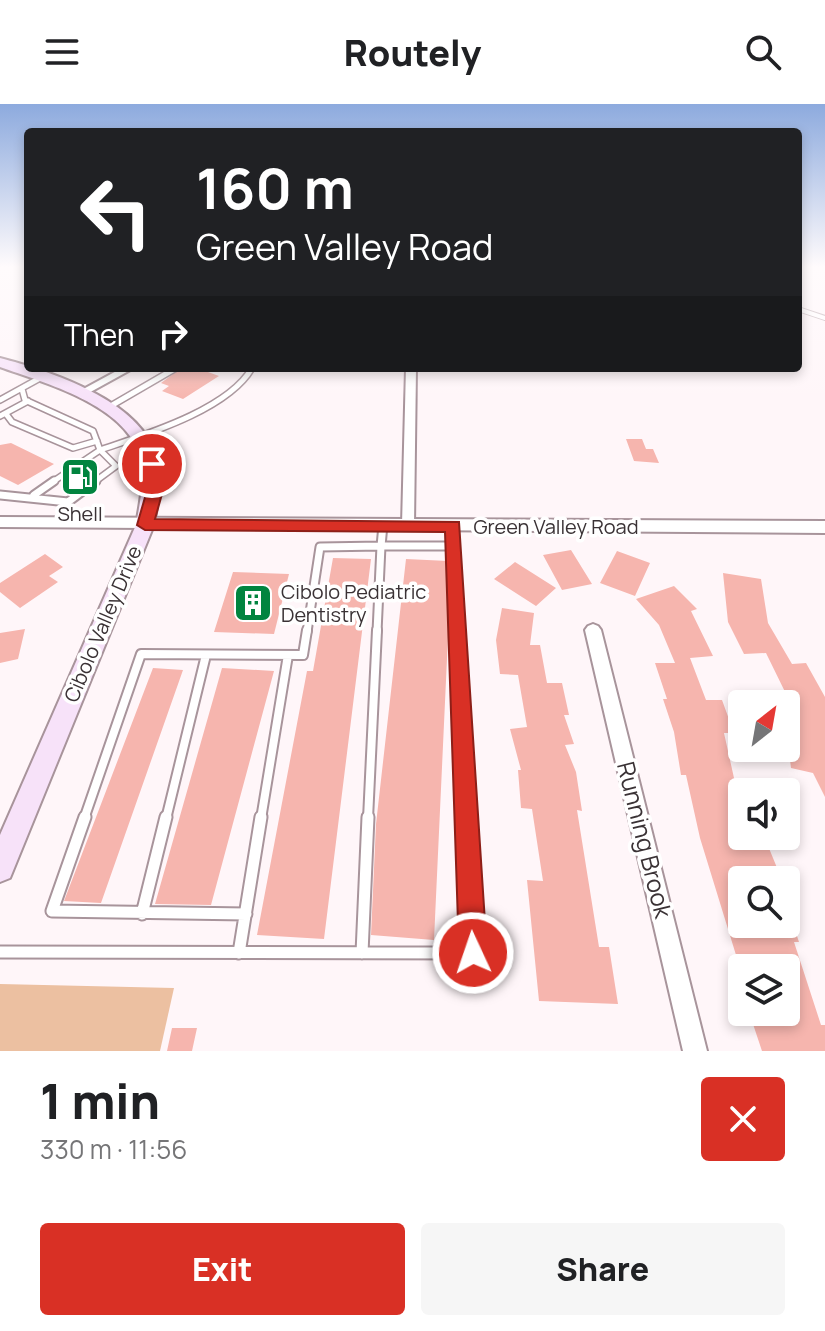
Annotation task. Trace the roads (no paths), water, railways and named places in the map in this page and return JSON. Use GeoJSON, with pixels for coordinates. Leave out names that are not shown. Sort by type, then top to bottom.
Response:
{"type":"FeatureCollection","features":[{"type":"Feature","properties":{"kind":"main road","name":"Cibolo Valley Drive"},"geometry":{"type":"LineString","coordinates":[[0,362],[24,372]]}},
{"type":"Feature","properties":{"kind":"main road","name":"Cibolo Valley Drive"},"geometry":{"type":"LineString","coordinates":[[0,868],[145,525],[154,494],[152,464],[140,437],[109,407],[25,372]]}},
{"type":"Feature","properties":{"kind":"street"},"geometry":{"type":"LineString","coordinates":[[81,393],[121,372]]}},
{"type":"Feature","properties":{"kind":"street"},"geometry":{"type":"LineString","coordinates":[[408,525],[411,372]]}},
{"type":"Feature","properties":{"kind":"street","name":"Green Valley Road"},"geometry":{"type":"LineString","coordinates":[[0,522],[825,527]]}},
{"type":"Feature","properties":{"kind":"street","name":"Running Brook"},"geometry":{"type":"LineString","coordinates":[[593,630],[695,1051]]}},
{"type":"Feature","properties":{"kind":"lane"},"geometry":{"type":"LineString","coordinates":[[109,407],[169,372]]}},
{"type":"Feature","properties":{"kind":"lane"},"geometry":{"type":"LineString","coordinates":[[34,495],[100,450],[179,423],[245,380],[250,372]]}},
{"type":"Feature","properties":{"kind":"lane"},"geometry":{"type":"LineString","coordinates":[[0,400],[40,378]]}},
{"type":"Feature","properties":{"kind":"lane"},"geometry":{"type":"LineString","coordinates":[[0,495],[34,495],[46,501],[68,502],[116,466],[100,450],[93,431],[28,401],[22,389]]}},
{"type":"Feature","properties":{"kind":"lane"},"geometry":{"type":"LineString","coordinates":[[28,401],[3,415],[12,422],[73,448],[97,441]]}},
{"type":"Feature","properties":{"kind":"lane"},"geometry":{"type":"LineString","coordinates":[[362,953],[383,525]]}},
{"type":"Feature","properties":{"kind":"lane"},"geometry":{"type":"LineString","coordinates":[[0,952],[473,953],[453,526]]}},
{"type":"Feature","properties":{"kind":"lane"},"geometry":{"type":"LineString","coordinates":[[246,914],[52,911],[141,654],[303,655],[320,547],[454,546]]}},
{"type":"Feature","properties":{"kind":"lane"},"geometry":{"type":"LineString","coordinates":[[142,914],[206,655]]}},
{"type":"Feature","properties":{"kind":"lane"},"geometry":{"type":"LineString","coordinates":[[239,953],[288,655]]}},
{"type":"Feature","properties":{"kind":"place","name":"Shell"},"geometry":{"type":"Point","coordinates":[80,477]}},
{"type":"Feature","properties":{"kind":"place","name":"Cibolo Pediatric Dentistry"},"geometry":{"type":"Point","coordinates":[253,603]}}]}
